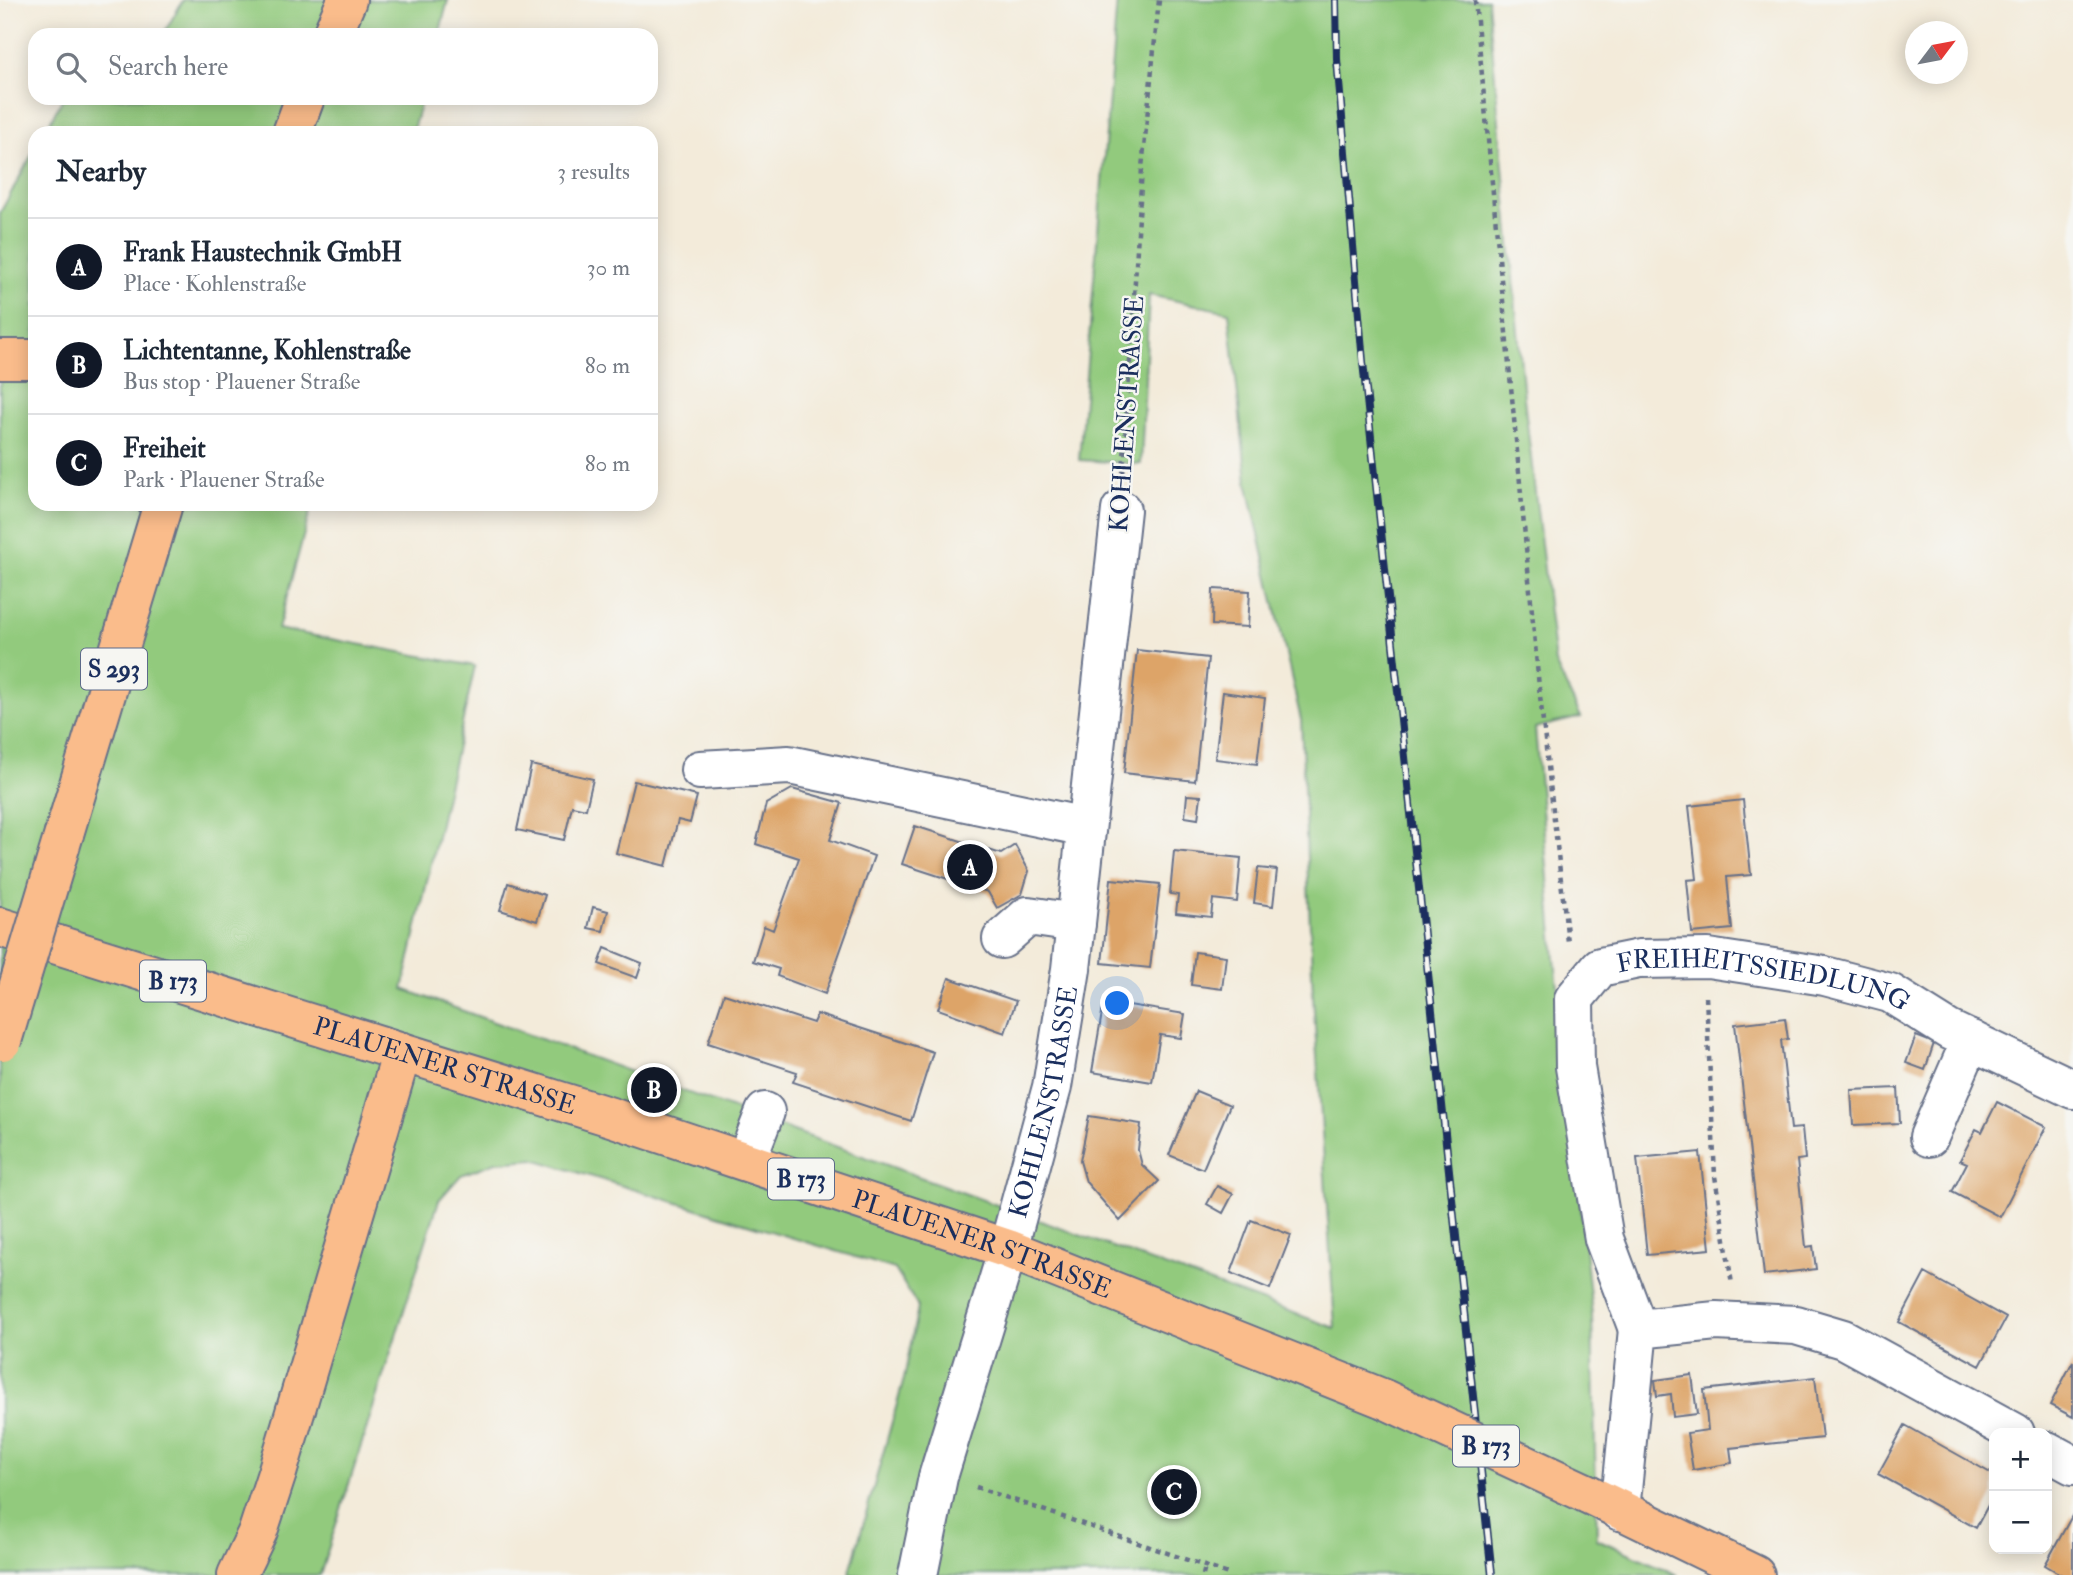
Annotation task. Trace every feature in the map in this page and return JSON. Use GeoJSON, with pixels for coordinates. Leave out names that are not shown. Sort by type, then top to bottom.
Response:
{"type":"FeatureCollection","features":[{"type":"Feature","properties":{"kind":"main road"},"geometry":{"type":"LineString","coordinates":[[335,28],[347,0]]}},
{"type":"Feature","properties":{"kind":"main road"},"geometry":{"type":"LineString","coordinates":[[295,126],[302,105]]}},
{"type":"Feature","properties":{"kind":"main road"},"geometry":{"type":"LineString","coordinates":[[0,359],[28,359]]}},
{"type":"Feature","properties":{"kind":"main road","name":"S 293"},"geometry":{"type":"LineString","coordinates":[[1,1044],[161,511]]}},
{"type":"Feature","properties":{"kind":"main road","name":"PLAUENER STRASSE"},"geometry":{"type":"LineString","coordinates":[[0,928],[746,1161],[1007,1249],[1384,1399],[1604,1502]]}},
{"type":"Feature","properties":{"kind":"main road"},"geometry":{"type":"LineString","coordinates":[[237,1575],[258,1531],[277,1474],[402,1052]]}},
{"type":"Feature","properties":{"kind":"main road","name":"B 173"},"geometry":{"type":"LineString","coordinates":[[1604,1502],[1755,1575]]}},
{"type":"Feature","properties":{"kind":"street","name":"KOHLENSTRASSE"},"geometry":{"type":"LineString","coordinates":[[918,1575],[938,1476],[1007,1249],[1052,1087],[1076,923],[1121,510]]}},
{"type":"Feature","properties":{"kind":"street"},"geometry":{"type":"LineString","coordinates":[[700,770],[789,765],[1086,827]]}},
{"type":"Feature","properties":{"kind":"street"},"geometry":{"type":"LineString","coordinates":[[1002,939],[1028,916],[1076,923]]}},
{"type":"Feature","properties":{"kind":"street","name":"FREIHEITSSIEDLUNG"},"geometry":{"type":"LineString","coordinates":[[1574,999],[1600,967],[1639,958],[1708,958],[1825,976],[1890,993],[1949,1030],[2073,1089]]}},
{"type":"Feature","properties":{"kind":"street"},"geometry":{"type":"LineString","coordinates":[[1574,999],[1575,1067],[1604,1239],[1653,1328]]}},
{"type":"Feature","properties":{"kind":"street"},"geometry":{"type":"LineString","coordinates":[[1929,1137],[1971,1040]]}},
{"type":"Feature","properties":{"kind":"street"},"geometry":{"type":"LineString","coordinates":[[746,1161],[765,1112]]}},
{"type":"Feature","properties":{"kind":"street"},"geometry":{"type":"LineString","coordinates":[[1604,1502],[1653,1328],[1679,1308],[1733,1298]]}},
{"type":"Feature","properties":{"kind":"street"},"geometry":{"type":"LineString","coordinates":[[1653,1328],[1716,1321],[1796,1325],[1843,1339],[2006,1428]]}},
{"type":"Feature","properties":{"kind":"street"},"geometry":{"type":"LineString","coordinates":[[2052,1454],[2073,1465]]}},
{"type":"Feature","properties":{"kind":"path","name":"KOHLENSTRASSE"},"geometry":{"type":"LineString","coordinates":[[1121,510],[1142,168],[1159,0]]}},
{"type":"Feature","properties":{"kind":"path"},"geometry":{"type":"LineString","coordinates":[[1475,0],[1537,674],[1574,999]]}},
{"type":"Feature","properties":{"kind":"path"},"geometry":{"type":"LineString","coordinates":[[1708,958],[1706,1001],[1715,1176],[1733,1298]]}},
{"type":"Feature","properties":{"kind":"path"},"geometry":{"type":"LineString","coordinates":[[938,1476],[1231,1575]]}},
{"type":"Feature","properties":{"kind":"path"},"geometry":{"type":"LineString","coordinates":[[1203,1575],[1205,1567]]}},
{"type":"Feature","properties":{"kind":"green space"},"geometry":{"type":"Polygon","coordinates":[[[183,0],[448,0],[441,28],[167,28],[183,0]]]}},
{"type":"Feature","properties":{"kind":"green space"},"geometry":{"type":"Polygon","coordinates":[[[1117,0],[1488,0],[1524,398],[1555,663],[1581,717],[1535,728],[1555,959],[1592,1315],[1597,1539],[1678,1575],[849,1575],[904,1379],[918,1307],[895,1269],[534,1159],[496,1162],[461,1175],[439,1200],[320,1575],[0,1575],[0,213],[28,162],[28,511],[310,511],[278,629],[475,666],[403,989],[1335,1328],[1313,996],[1301,720],[1247,482],[1229,312],[1149,295],[1141,464],[1079,460],[1117,0]]]}},
{"type":"Feature","properties":{"kind":"green space"},"geometry":{"type":"Polygon","coordinates":[[[59,105],[420,105],[414,126],[48,126],[59,105]]]}},
{"type":"Feature","properties":{"kind":"building"},"geometry":{"type":"Polygon","coordinates":[[[1213,589],[1250,591],[1248,627],[1212,625],[1213,589]]]}},
{"type":"Feature","properties":{"kind":"building"},"geometry":{"type":"Polygon","coordinates":[[[1137,650],[1208,658],[1195,781],[1124,773],[1137,650]]]}},
{"type":"Feature","properties":{"kind":"building"},"geometry":{"type":"Polygon","coordinates":[[[1223,692],[1265,698],[1257,764],[1215,759],[1223,692]]]}},
{"type":"Feature","properties":{"kind":"building"},"geometry":{"type":"Polygon","coordinates":[[[531,765],[593,779],[586,809],[572,806],[564,840],[517,830],[531,765]]]}},
{"type":"Feature","properties":{"kind":"building"},"geometry":{"type":"Polygon","coordinates":[[[634,781],[697,796],[690,823],[678,820],[666,866],[616,853],[634,781]]]}},
{"type":"Feature","properties":{"kind":"building"},"geometry":{"type":"Polygon","coordinates":[[[792,789],[842,803],[830,840],[874,856],[825,994],[777,976],[779,969],[753,961],[764,926],[773,930],[799,858],[756,844],[766,804],[792,789]]]}},
{"type":"Feature","properties":{"kind":"building"},"geometry":{"type":"Polygon","coordinates":[[[1187,795],[1201,796],[1198,819],[1185,817],[1187,795]]]}},
{"type":"Feature","properties":{"kind":"building"},"geometry":{"type":"Polygon","coordinates":[[[1743,800],[1751,875],[1727,877],[1732,929],[1692,933],[1687,880],[1697,879],[1689,806],[1743,800]]]}},
{"type":"Feature","properties":{"kind":"building"},"geometry":{"type":"Polygon","coordinates":[[[915,826],[1001,854],[1015,845],[1029,871],[1022,894],[997,908],[988,892],[902,864],[915,826]]]}},
{"type":"Feature","properties":{"kind":"building"},"geometry":{"type":"Polygon","coordinates":[[[1174,851],[1241,858],[1237,902],[1213,899],[1211,917],[1176,913],[1178,895],[1170,894],[1174,851]]]}},
{"type":"Feature","properties":{"kind":"building"},"geometry":{"type":"Polygon","coordinates":[[[1258,868],[1277,870],[1273,906],[1254,903],[1258,868]]]}},
{"type":"Feature","properties":{"kind":"building"},"geometry":{"type":"Polygon","coordinates":[[[1111,879],[1160,884],[1150,968],[1102,963],[1111,879]]]}},
{"type":"Feature","properties":{"kind":"building"},"geometry":{"type":"Polygon","coordinates":[[[508,883],[545,895],[537,921],[500,910],[508,883]]]}},
{"type":"Feature","properties":{"kind":"building"},"geometry":{"type":"Polygon","coordinates":[[[593,907],[608,911],[603,931],[588,928],[593,907]]]}},
{"type":"Feature","properties":{"kind":"building"},"geometry":{"type":"Polygon","coordinates":[[[605,948],[642,963],[637,978],[599,964],[605,948]]]}},
{"type":"Feature","properties":{"kind":"building"},"geometry":{"type":"Polygon","coordinates":[[[1195,952],[1226,956],[1222,989],[1191,985],[1195,952]]]}},
{"type":"Feature","properties":{"kind":"building"},"geometry":{"type":"Polygon","coordinates":[[[949,978],[1016,1001],[1005,1033],[938,1009],[949,978]]]}},
{"type":"Feature","properties":{"kind":"building"},"geometry":{"type":"Polygon","coordinates":[[[724,994],[813,1023],[817,1014],[933,1052],[911,1121],[793,1082],[797,1072],[708,1043],[724,994]]]}},
{"type":"Feature","properties":{"kind":"building"},"geometry":{"type":"Polygon","coordinates":[[[1104,1001],[1185,1014],[1181,1038],[1160,1035],[1152,1082],[1092,1072],[1104,1001]]]}},
{"type":"Feature","properties":{"kind":"building"},"geometry":{"type":"Polygon","coordinates":[[[1785,1018],[1788,1039],[1781,1040],[1791,1129],[1802,1128],[1805,1159],[1797,1160],[1806,1247],[1813,1246],[1816,1269],[1764,1275],[1735,1024],[1785,1018]]]}},
{"type":"Feature","properties":{"kind":"building"},"geometry":{"type":"Polygon","coordinates":[[[1916,1036],[1934,1043],[1925,1070],[1906,1063],[1916,1036]]]}},
{"type":"Feature","properties":{"kind":"building"},"geometry":{"type":"Polygon","coordinates":[[[1898,1088],[1900,1123],[1853,1125],[1851,1090],[1898,1088]]]}},
{"type":"Feature","properties":{"kind":"building"},"geometry":{"type":"Polygon","coordinates":[[[1196,1091],[1230,1105],[1203,1169],[1169,1155],[1196,1091]]]}},
{"type":"Feature","properties":{"kind":"building"},"geometry":{"type":"Polygon","coordinates":[[[1997,1102],[2046,1127],[2000,1217],[1952,1192],[1967,1163],[1960,1160],[1976,1129],[1982,1132],[1997,1102]]]}},
{"type":"Feature","properties":{"kind":"building"},"geometry":{"type":"Polygon","coordinates":[[[1089,1116],[1141,1124],[1138,1150],[1142,1165],[1159,1181],[1120,1221],[1086,1182],[1080,1161],[1089,1116]]]}},
{"type":"Feature","properties":{"kind":"building"},"geometry":{"type":"Polygon","coordinates":[[[1700,1152],[1710,1249],[1647,1255],[1637,1158],[1700,1152]]]}},
{"type":"Feature","properties":{"kind":"building"},"geometry":{"type":"Polygon","coordinates":[[[1217,1186],[1233,1194],[1223,1213],[1207,1204],[1217,1186]]]}},
{"type":"Feature","properties":{"kind":"building"},"geometry":{"type":"Polygon","coordinates":[[[1251,1220],[1291,1235],[1270,1289],[1231,1273],[1251,1220]]]}},
{"type":"Feature","properties":{"kind":"building"},"geometry":{"type":"Polygon","coordinates":[[[1925,1273],[2006,1318],[1980,1366],[1899,1322],[1925,1273]]]}},
{"type":"Feature","properties":{"kind":"building"},"geometry":{"type":"Polygon","coordinates":[[[2073,1361],[2073,1417],[2050,1405],[2073,1361]]]}},
{"type":"Feature","properties":{"kind":"building"},"geometry":{"type":"Polygon","coordinates":[[[1692,1375],[1697,1414],[1673,1417],[1671,1394],[1657,1396],[1655,1380],[1692,1375]]]}},
{"type":"Feature","properties":{"kind":"building"},"geometry":{"type":"Polygon","coordinates":[[[1815,1377],[1822,1438],[1730,1448],[1732,1463],[1693,1470],[1687,1433],[1708,1430],[1704,1390],[1815,1377]]]}},
{"type":"Feature","properties":{"kind":"building"},"geometry":{"type":"Polygon","coordinates":[[[1905,1425],[1989,1472],[1989,1503],[1976,1528],[1878,1474],[1905,1425]]]}},
{"type":"Feature","properties":{"kind":"building"},"geometry":{"type":"Polygon","coordinates":[[[2073,1514],[2073,1575],[2062,1575],[2045,1565],[2073,1514]]]}},
{"type":"Feature","properties":{"kind":"railway"},"geometry":{"type":"LineString","coordinates":[[1336,0],[1337,59],[1363,362],[1492,1575]]}},
{"type":"Feature","properties":{"kind":"place","name":"Frank Haustechnik GmbH"},"geometry":{"type":"Point","coordinates":[970,867]}},
{"type":"Feature","properties":{"kind":"place","name":"Lichtentanne, Kohlenstraße"},"geometry":{"type":"Point","coordinates":[654,1090]}},
{"type":"Feature","properties":{"kind":"place","name":"Freiheit"},"geometry":{"type":"Point","coordinates":[1174,1492]}}]}
